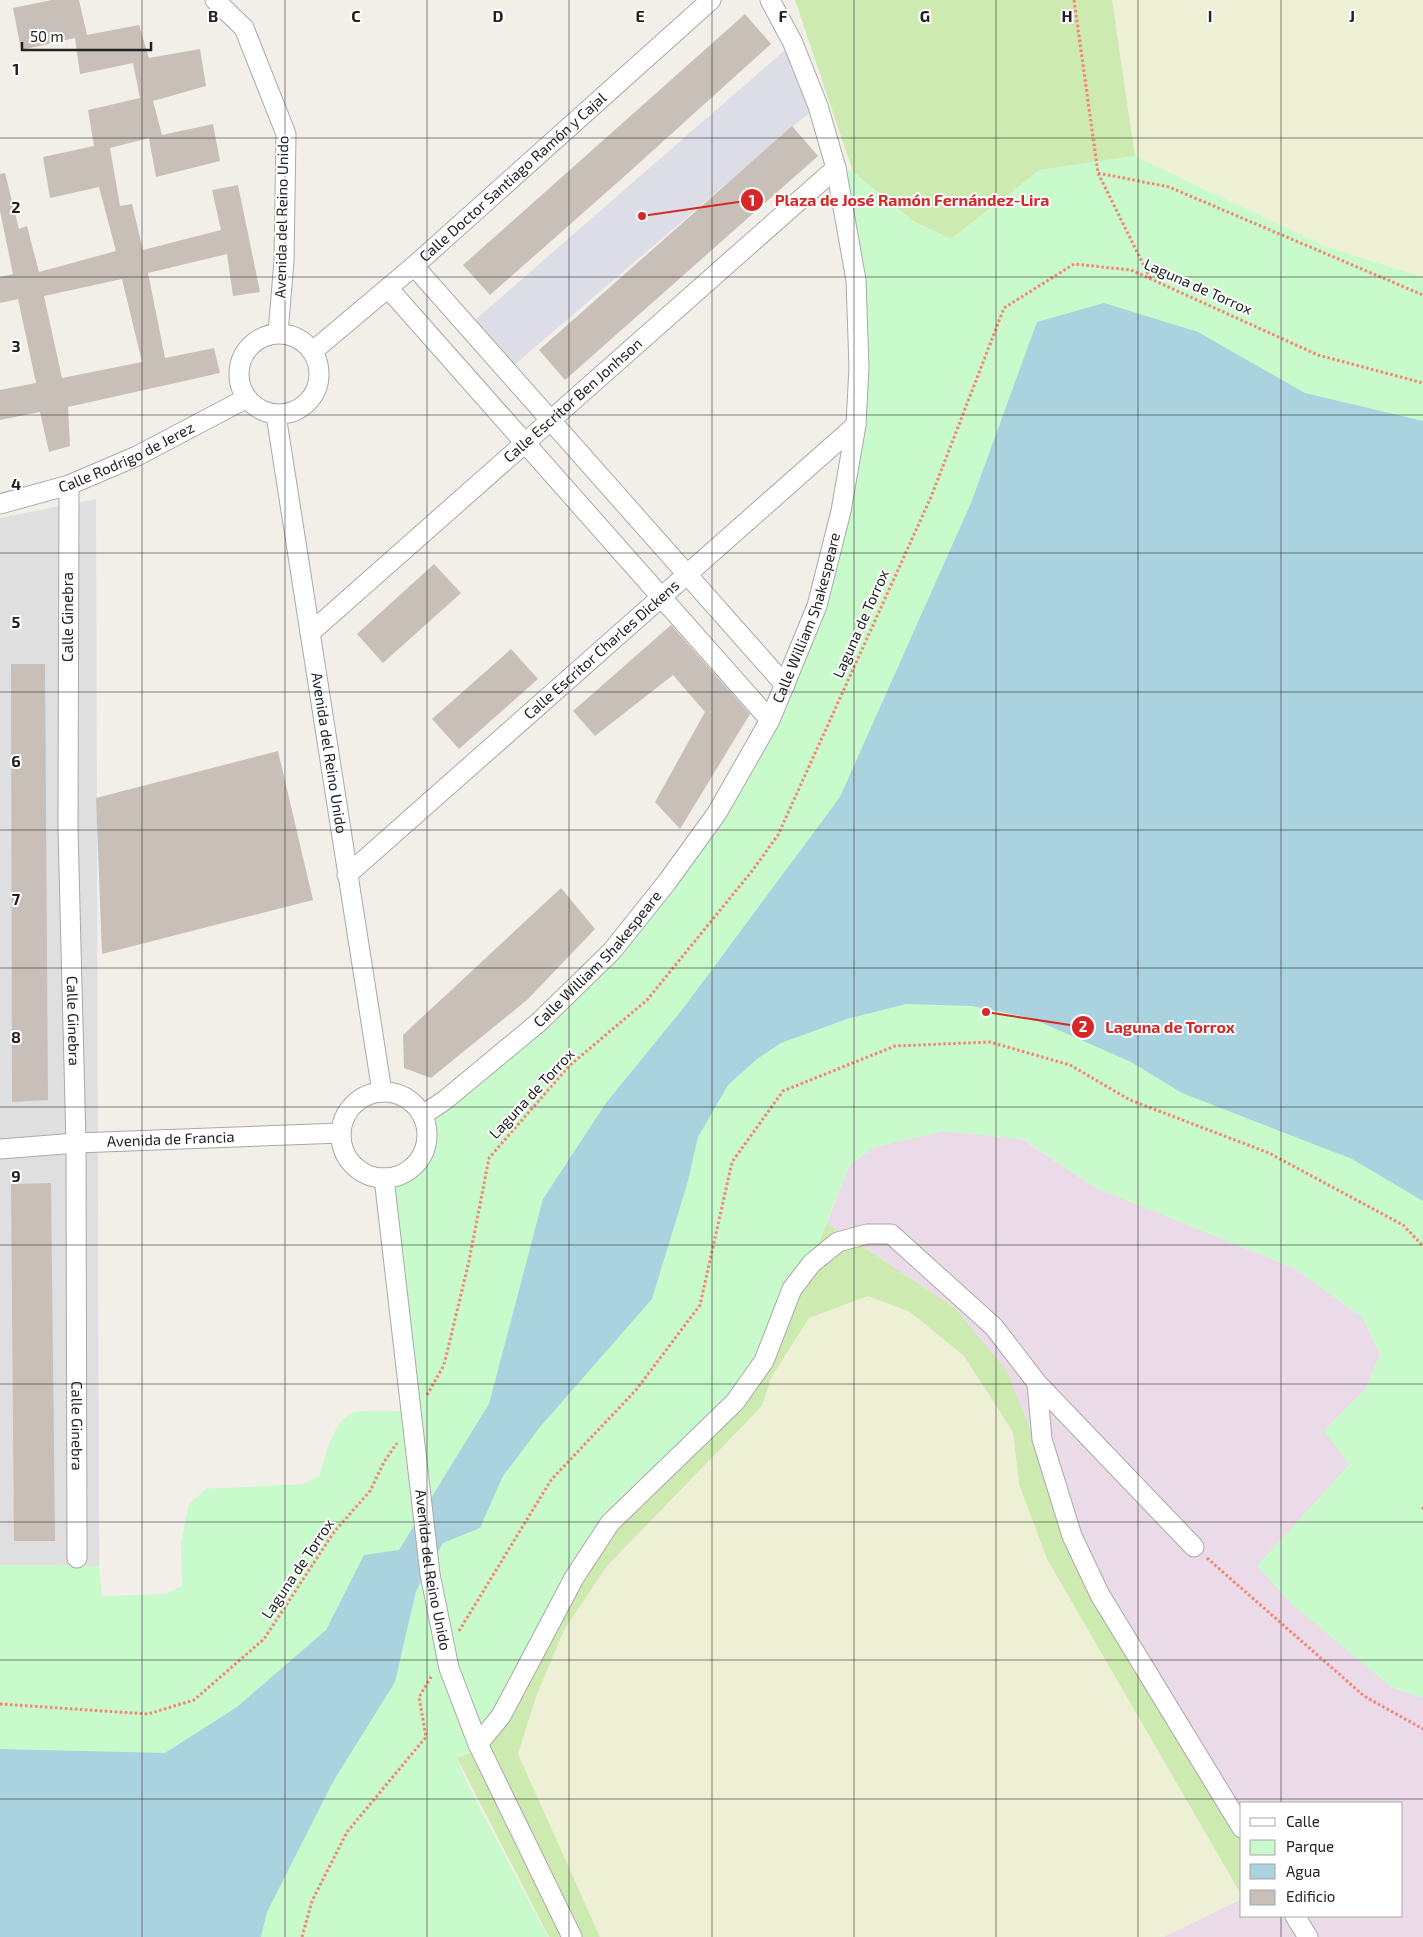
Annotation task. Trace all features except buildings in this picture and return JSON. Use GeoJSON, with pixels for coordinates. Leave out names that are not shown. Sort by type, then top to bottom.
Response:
{"type":"FeatureCollection","features":[{"type":"Feature","properties":{"kind":"street","name":"Avenida del Reino Unido"},"geometry":{"type":"LineString","coordinates":[[215,0],[244,28],[286,134],[284,261],[278,333]]}},
{"type":"Feature","properties":{"kind":"street","name":"Calle Doctor Santiago Ramón y Cajal"},"geometry":{"type":"LineString","coordinates":[[313,351],[414,266],[711,0]]}},
{"type":"Feature","properties":{"kind":"street","name":"Calle William Shakespeare"},"geometry":{"type":"LineString","coordinates":[[422,1115],[445,1100],[538,1023],[612,951],[667,882],[717,813],[770,720],[817,606],[841,511],[856,425],[859,367],[856,280],[836,168],[818,106],[793,44],[770,0]]}},
{"type":"Feature","properties":{"kind":"street","name":"Calle Escritor Ben Jonhson"},"geometry":{"type":"LineString","coordinates":[[310,634],[836,168]]}},
{"type":"Feature","properties":{"kind":"street"},"geometry":{"type":"LineString","coordinates":[[414,266],[785,685]]}},
{"type":"Feature","properties":{"kind":"street"},"geometry":{"type":"LineString","coordinates":[[388,288],[770,720]]}},
{"type":"Feature","properties":{"kind":"street"},"geometry":{"type":"LineString","coordinates":[[278,333],[288,334],[298,338],[313,351],[318,363],[320,376],[317,389],[311,400],[301,409],[289,414],[265,412],[247,398],[241,387],[239,375],[243,357],[255,342],[266,336],[278,333]]}},
{"type":"Feature","properties":{"kind":"street","name":"Calle Rodrigo de Jerez"},"geometry":{"type":"LineString","coordinates":[[0,504],[69,486],[137,456],[247,398]]}},
{"type":"Feature","properties":{"kind":"street","name":"Avenida del Reino Unido"},"geometry":{"type":"LineString","coordinates":[[276,414],[382,1092]]}},
{"type":"Feature","properties":{"kind":"street","name":"Calle Escritor Charles Dickens"},"geometry":{"type":"LineString","coordinates":[[348,875],[856,425]]}},
{"type":"Feature","properties":{"kind":"street","name":"Calle Ginebra"},"geometry":{"type":"LineString","coordinates":[[69,486],[68,829],[76,1143],[77,1558]]}},
{"type":"Feature","properties":{"kind":"street"},"geometry":{"type":"LineString","coordinates":[[394,1093],[406,1097],[422,1115],[427,1129],[426,1144],[421,1157],[411,1168],[399,1175],[384,1178],[371,1176],[358,1169],[343,1147],[341,1133],[344,1121],[354,1105],[370,1094],[394,1093]]}},
{"type":"Feature","properties":{"kind":"street","name":"Avenida de Francia"},"geometry":{"type":"LineString","coordinates":[[0,1150],[76,1143],[341,1133]]}},
{"type":"Feature","properties":{"kind":"street","name":"Avenida del Reino Unido"},"geometry":{"type":"LineString","coordinates":[[384,1178],[430,1574],[449,1668],[478,1744],[572,1937]]}},
{"type":"Feature","properties":{"kind":"street"},"geometry":{"type":"LineString","coordinates":[[478,1744],[501,1716],[574,1578],[610,1523],[735,1402],[764,1362],[792,1289],[812,1263],[838,1242],[867,1234],[891,1234],[994,1326],[1037,1383],[1194,1547]]}},
{"type":"Feature","properties":{"kind":"street"},"geometry":{"type":"LineString","coordinates":[[1037,1383],[1042,1439],[1072,1536],[1100,1595],[1240,1825]]}},
{"type":"Feature","properties":{"kind":"street"},"geometry":{"type":"LineString","coordinates":[[1296,1917],[1308,1937]]}},
{"type":"Feature","properties":{"kind":"path"},"geometry":{"type":"LineString","coordinates":[[1074,0],[1098,173],[1150,278]]}},
{"type":"Feature","properties":{"kind":"path"},"geometry":{"type":"LineString","coordinates":[[1098,173],[1169,187],[1423,294]]}},
{"type":"Feature","properties":{"kind":"path","name":"Laguna de Torrox"},"geometry":{"type":"LineString","coordinates":[[0,1704],[148,1714],[194,1700],[264,1639],[334,1532],[370,1491],[384,1462],[413,1419],[444,1365],[489,1158],[570,1066],[647,1000],[752,871],[778,835],[931,497],[1004,308],[1074,264],[1131,270],[1318,355],[1423,382]]}},
{"type":"Feature","properties":{"kind":"path"},"geometry":{"type":"LineString","coordinates":[[1194,1547],[1364,1696],[1423,1729]]}},
{"type":"Feature","properties":{"kind":"shaded area"},"geometry":{"type":"Polygon","coordinates":[[[793,43],[817,106],[507,371],[468,326],[793,43]]]}},
{"type":"Feature","properties":{"kind":"shaded area"},"geometry":{"type":"Polygon","coordinates":[[[96,499],[99,1566],[0,1565],[0,518],[96,499]]]}},
{"type":"Feature","properties":{"kind":"shaded area"},"geometry":{"type":"Polygon","coordinates":[[[943,1131],[1022,1139],[1094,1187],[1294,1268],[1363,1318],[1380,1355],[1365,1390],[1324,1430],[1350,1465],[1257,1566],[1391,1687],[1423,1698],[1423,1937],[1163,1937],[1240,1900],[1240,1917],[1403,1917],[1403,1802],[1240,1802],[1240,1828],[1117,1627],[954,1307],[827,1223],[850,1164],[875,1147],[943,1131]]]}},
{"type":"Feature","properties":{"kind":"green space"},"geometry":{"type":"Polygon","coordinates":[[[795,0],[1112,0],[1135,156],[1040,170],[951,239],[913,221],[853,172],[795,0]]]}},
{"type":"Feature","properties":{"kind":"green space"},"geometry":{"type":"Polygon","coordinates":[[[1112,0],[1423,0],[1423,277],[1326,247],[1135,156],[1112,0]]]}},
{"type":"Feature","properties":{"kind":"green space"},"geometry":{"type":"Polygon","coordinates":[[[1135,156],[1326,247],[1423,277],[1423,1698],[1391,1687],[1294,1606],[1257,1566],[1349,1465],[1324,1430],[1365,1390],[1380,1355],[1363,1318],[1294,1268],[1094,1187],[1023,1139],[943,1131],[875,1147],[850,1164],[818,1244],[752,1392],[643,1501],[587,1566],[487,1746],[457,1758],[467,1784],[548,1937],[0,1937],[0,1565],[99,1566],[102,1596],[166,1594],[182,1586],[181,1543],[189,1504],[206,1489],[303,1484],[320,1475],[331,1439],[347,1416],[358,1411],[408,1411],[385,1180],[406,1169],[418,1154],[423,1135],[425,1112],[611,950],[768,722],[815,604],[857,428],[855,278],[834,166],[853,172],[913,221],[951,239],[1040,170],[1135,156]]]}},
{"type":"Feature","properties":{"kind":"green space"},"geometry":{"type":"Polygon","coordinates":[[[827,1223],[954,1307],[1006,1370],[1083,1558],[1240,1828],[1240,1893],[1047,1559],[1019,1484],[1013,1432],[964,1356],[910,1312],[868,1296],[809,1318],[771,1378],[762,1406],[607,1566],[564,1630],[536,1697],[518,1754],[600,1937],[549,1937],[457,1758],[487,1746],[587,1567],[643,1501],[782,1327],[827,1223]]]}},
{"type":"Feature","properties":{"kind":"green space"},"geometry":{"type":"Polygon","coordinates":[[[868,1296],[910,1312],[964,1356],[1013,1432],[1019,1484],[1047,1559],[1240,1893],[1240,1900],[1163,1937],[600,1937],[518,1754],[536,1697],[564,1630],[607,1566],[762,1406],[771,1378],[809,1318],[868,1296]]]}},
{"type":"Feature","properties":{"kind":"water"},"geometry":{"type":"Polygon","coordinates":[[[1104,303],[1198,332],[1305,393],[1423,421],[1423,1201],[1352,1159],[1182,1093],[1131,1062],[1031,1018],[972,1006],[906,1004],[847,1019],[781,1043],[757,1059],[728,1085],[698,1137],[688,1181],[652,1299],[540,1427],[503,1476],[480,1528],[443,1543],[416,1591],[395,1682],[334,1780],[267,1912],[261,1937],[0,1937],[0,1749],[165,1753],[237,1707],[326,1630],[364,1555],[399,1550],[489,1404],[543,1199],[606,1103],[685,1006],[840,797],[971,503],[1037,322],[1104,303]]]}},
{"type":"Feature","properties":{"kind":"place","name":"Plaza de José Ramón Fernández-Lira"},"geometry":{"type":"Point","coordinates":[642,216]}},
{"type":"Feature","properties":{"kind":"place","name":"Laguna de Torrox"},"geometry":{"type":"Point","coordinates":[986,1012]}}]}
